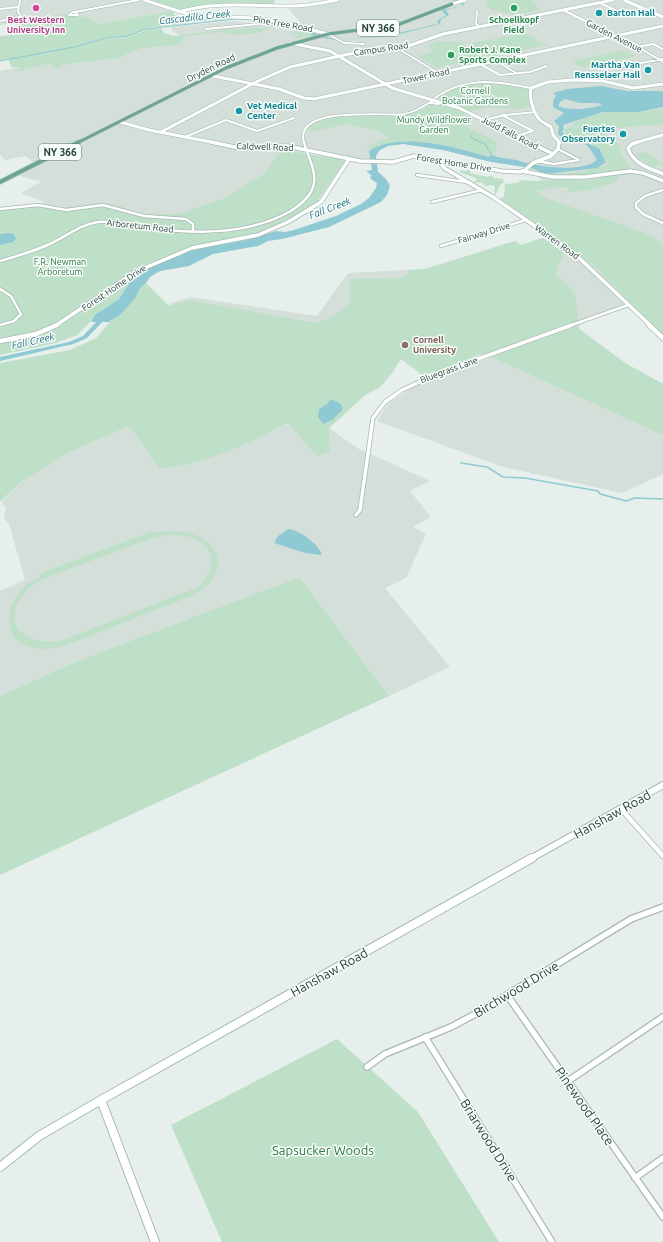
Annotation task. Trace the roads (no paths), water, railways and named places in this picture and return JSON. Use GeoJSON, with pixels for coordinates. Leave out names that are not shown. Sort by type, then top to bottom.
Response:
{"type":"FeatureCollection","features":[{"type":"Feature","properties":{"kind":"main road"},"geometry":{"type":"LineString","coordinates":[[443,7],[447,1],[454,4]]}},
{"type":"Feature","properties":{"kind":"main road","name":"Dryden Road"},"geometry":{"type":"LineString","coordinates":[[0,182],[246,60],[290,43],[312,38],[397,26],[454,4]]}},
{"type":"Feature","properties":{"kind":"street"},"geometry":{"type":"LineString","coordinates":[[20,0],[18,7],[20,17],[25,21]]}},
{"type":"Feature","properties":{"kind":"street"},"geometry":{"type":"LineString","coordinates":[[74,12],[139,0]]}},
{"type":"Feature","properties":{"kind":"street","name":"Pine Tree Road"},"geometry":{"type":"LineString","coordinates":[[144,0],[178,12],[204,17],[244,17],[268,20],[293,24],[326,35]]}},
{"type":"Feature","properties":{"kind":"street"},"geometry":{"type":"LineString","coordinates":[[178,12],[209,5],[291,6],[337,0]]}},
{"type":"Feature","properties":{"kind":"street"},"geometry":{"type":"LineString","coordinates":[[593,0],[626,15]]}},
{"type":"Feature","properties":{"kind":"street","name":"Campus Road"},"geometry":{"type":"LineString","coordinates":[[160,133],[251,84],[286,69],[339,56],[397,48],[411,45],[443,34],[565,11],[613,0]]}},
{"type":"Feature","properties":{"kind":"street"},"geometry":{"type":"LineString","coordinates":[[624,0],[663,17]]}},
{"type":"Feature","properties":{"kind":"street"},"geometry":{"type":"LineString","coordinates":[[454,4],[463,1]]}},
{"type":"Feature","properties":{"kind":"street"},"geometry":{"type":"LineString","coordinates":[[0,9],[18,7]]}},
{"type":"Feature","properties":{"kind":"street"},"geometry":{"type":"LineString","coordinates":[[477,11],[476,24],[480,27]]}},
{"type":"Feature","properties":{"kind":"street","name":"Garden Avenue"},"geometry":{"type":"LineString","coordinates":[[565,11],[637,47],[663,62]]}},
{"type":"Feature","properties":{"kind":"street"},"geometry":{"type":"LineString","coordinates":[[0,21],[20,17]]}},
{"type":"Feature","properties":{"kind":"street"},"geometry":{"type":"LineString","coordinates":[[206,29],[263,22],[268,20]]}},
{"type":"Feature","properties":{"kind":"street","name":"Tower Road"},"geometry":{"type":"LineString","coordinates":[[212,76],[278,89],[305,98],[314,99],[663,26]]}},
{"type":"Feature","properties":{"kind":"street"},"geometry":{"type":"LineString","coordinates":[[326,35],[349,44],[364,44]]}},
{"type":"Feature","properties":{"kind":"street","name":"Judd Falls Road"},"geometry":{"type":"LineString","coordinates":[[290,43],[327,50],[372,74],[385,84],[400,91],[459,108],[553,154]]}},
{"type":"Feature","properties":{"kind":"street"},"geometry":{"type":"LineString","coordinates":[[637,47],[652,44],[663,49]]}},
{"type":"Feature","properties":{"kind":"street"},"geometry":{"type":"LineString","coordinates":[[397,48],[438,73]]}},
{"type":"Feature","properties":{"kind":"street"},"geometry":{"type":"LineString","coordinates":[[608,70],[663,59]]}},
{"type":"Feature","properties":{"kind":"street"},"geometry":{"type":"LineString","coordinates":[[496,61],[516,74]]}},
{"type":"Feature","properties":{"kind":"street"},"geometry":{"type":"LineString","coordinates":[[480,64],[500,75],[539,70],[547,66]]}},
{"type":"Feature","properties":{"kind":"street"},"geometry":{"type":"LineString","coordinates":[[435,98],[453,87],[472,82],[497,82],[531,88],[548,82],[571,80],[603,81],[636,88],[663,84]]}},
{"type":"Feature","properties":{"kind":"street"},"geometry":{"type":"LineString","coordinates":[[531,88],[530,93],[535,112],[540,120],[551,127],[553,135],[560,142],[558,149],[579,160],[554,164],[536,161]]}},
{"type":"Feature","properties":{"kind":"street","name":"Arboretum Road"},"geometry":{"type":"LineString","coordinates":[[0,261],[36,250],[57,241],[82,226],[99,222],[114,222],[153,228],[222,230],[252,226],[279,217],[299,206],[310,193],[314,182],[313,166],[302,139],[303,130],[307,125],[317,120],[344,114],[405,113],[418,111],[431,102],[438,104],[442,102]]}},
{"type":"Feature","properties":{"kind":"street"},"geometry":{"type":"LineString","coordinates":[[484,120],[502,115],[535,112]]}},
{"type":"Feature","properties":{"kind":"street"},"geometry":{"type":"LineString","coordinates":[[502,115],[533,131],[516,136]]}},
{"type":"Feature","properties":{"kind":"street"},"geometry":{"type":"LineString","coordinates":[[185,137],[226,120],[257,131],[294,118]]}},
{"type":"Feature","properties":{"kind":"street","name":"Caldwell Road"},"geometry":{"type":"LineString","coordinates":[[120,122],[160,133],[240,148],[283,146],[349,160]]}},
{"type":"Feature","properties":{"kind":"street"},"geometry":{"type":"LineString","coordinates":[[663,134],[632,144],[629,146],[628,150],[632,157],[639,163],[663,174]]}},
{"type":"Feature","properties":{"kind":"street","name":"Forest Home Drive"},"geometry":{"type":"LineString","coordinates":[[0,341],[36,334],[56,326],[135,272],[148,265],[187,250],[249,237],[283,224],[320,202],[349,160],[393,162],[414,156],[502,171],[522,171],[536,161],[548,158],[558,149]]}},
{"type":"Feature","properties":{"kind":"street","name":"Warren Road"},"geometry":{"type":"LineString","coordinates":[[442,161],[441,164],[444,168],[482,190],[575,254],[663,338]]}},
{"type":"Feature","properties":{"kind":"street"},"geometry":{"type":"LineString","coordinates":[[522,171],[540,175],[585,177],[630,171],[643,173],[663,181]]}},
{"type":"Feature","properties":{"kind":"street"},"geometry":{"type":"LineString","coordinates":[[417,175],[467,182]]}},
{"type":"Feature","properties":{"kind":"street"},"geometry":{"type":"LineString","coordinates":[[432,202],[482,190]]}},
{"type":"Feature","properties":{"kind":"street"},"geometry":{"type":"LineString","coordinates":[[663,190],[640,198],[636,202],[636,206],[639,212],[645,216],[663,223]]}},
{"type":"Feature","properties":{"kind":"street","name":"Arboretum Road"},"geometry":{"type":"LineString","coordinates":[[0,210],[38,205],[66,210],[88,206],[106,205],[144,216],[189,220],[193,224],[193,230]]}},
{"type":"Feature","properties":{"kind":"street","name":"Fairway Drive"},"geometry":{"type":"LineString","coordinates":[[441,246],[526,220]]}},
{"type":"Feature","properties":{"kind":"street"},"geometry":{"type":"LineString","coordinates":[[0,289],[11,296],[21,312],[17,319],[0,325]]}},
{"type":"Feature","properties":{"kind":"street","name":"Bluegrass Lane"},"geometry":{"type":"LineString","coordinates":[[356,515],[360,510],[373,418],[378,409],[399,392],[411,384],[439,373],[628,305]]}},
{"type":"Feature","properties":{"kind":"street","name":"Hanshaw Road"},"geometry":{"type":"LineString","coordinates":[[0,1167],[39,1136],[101,1100],[663,785]]}},
{"type":"Feature","properties":{"kind":"street"},"geometry":{"type":"LineString","coordinates":[[621,809],[663,856]]}},
{"type":"Feature","properties":{"kind":"street","name":"Birchwood Drive"},"geometry":{"type":"LineString","coordinates":[[367,1067],[385,1054],[451,1027],[507,995],[632,919],[663,907]]}},
{"type":"Feature","properties":{"kind":"street","name":"Pinewood Place"},"geometry":{"type":"LineString","coordinates":[[507,995],[663,1217]]}},
{"type":"Feature","properties":{"kind":"street"},"geometry":{"type":"LineString","coordinates":[[568,1081],[663,1017]]}},
{"type":"Feature","properties":{"kind":"street","name":"Briarwood Drive"},"geometry":{"type":"LineString","coordinates":[[425,1037],[552,1242]]}},
{"type":"Feature","properties":{"kind":"street"},"geometry":{"type":"LineString","coordinates":[[101,1100],[155,1242]]}},
{"type":"Feature","properties":{"kind":"street"},"geometry":{"type":"LineString","coordinates":[[635,1178],[663,1158]]}},
{"type":"Feature","properties":{"kind":"water"},"geometry":{"type":"Polygon","coordinates":[[[454,0],[458,0],[465,5],[462,6],[462,4],[456,3],[454,0]]]}},
{"type":"Feature","properties":{"kind":"water"},"geometry":{"type":"Polygon","coordinates":[[[459,7],[446,10],[449,15],[441,19],[440,24],[391,36],[343,39],[390,35],[437,24],[439,23],[437,21],[446,15],[441,10],[459,7]]]}},
{"type":"Feature","properties":{"kind":"water"},"geometry":{"type":"Polygon","coordinates":[[[292,27],[337,40],[315,36],[292,27]]]}},
{"type":"Feature","properties":{"kind":"water"},"geometry":{"type":"Polygon","coordinates":[[[601,86],[627,91],[663,91],[663,107],[638,112],[603,112],[563,125],[564,130],[562,131],[564,135],[599,148],[606,162],[597,168],[546,174],[531,168],[491,162],[443,150],[403,144],[388,146],[380,150],[376,156],[378,172],[386,179],[390,186],[387,195],[381,202],[329,227],[268,241],[258,246],[213,254],[189,266],[160,271],[150,277],[140,288],[135,298],[120,315],[108,322],[91,322],[95,315],[119,299],[130,282],[149,268],[190,250],[243,241],[276,231],[285,232],[294,230],[336,216],[361,204],[369,198],[376,188],[377,183],[372,180],[370,177],[372,176],[366,171],[372,170],[369,151],[381,145],[411,141],[444,145],[488,157],[492,155],[557,168],[580,167],[590,164],[597,160],[590,148],[584,143],[561,137],[558,134],[559,126],[554,121],[564,113],[553,107],[553,102],[556,95],[553,93],[567,89],[601,86]],[[565,99],[560,102],[558,106],[568,109],[580,109],[602,105],[598,103],[580,103],[565,99]]]}},
{"type":"Feature","properties":{"kind":"water"},"geometry":{"type":"Polygon","coordinates":[[[0,234],[14,234],[16,239],[13,242],[0,245],[0,234]]]}},
{"type":"Feature","properties":{"kind":"water"},"geometry":{"type":"Polygon","coordinates":[[[331,399],[341,404],[343,409],[332,420],[323,424],[318,417],[319,409],[327,404],[331,399]]]}},
{"type":"Feature","properties":{"kind":"water"},"geometry":{"type":"Polygon","coordinates":[[[288,529],[308,538],[313,542],[322,555],[305,553],[274,543],[278,536],[288,529]]]}},
{"type":"Feature","properties":{"kind":"waterway","name":"Cascadilla Creek"},"geometry":{"type":"LineString","coordinates":[[0,61],[74,47],[106,38],[128,36],[143,30],[163,27],[236,19],[253,20],[293,27]]}},
{"type":"Feature","properties":{"kind":"waterway"},"geometry":{"type":"LineString","coordinates":[[471,135],[472,138],[485,144],[492,156]]}},
{"type":"Feature","properties":{"kind":"waterway","name":"Fall Creek"},"geometry":{"type":"LineString","coordinates":[[0,359],[71,343],[85,337],[105,316]]}},
{"type":"Feature","properties":{"kind":"waterway"},"geometry":{"type":"LineString","coordinates":[[461,463],[487,467],[503,477],[525,478],[598,491],[600,494],[626,501],[635,498],[663,499]]}},
{"type":"Feature","properties":{"kind":"place","name":"Best Western University Inn"},"geometry":{"type":"Point","coordinates":[36,8]}},
{"type":"Feature","properties":{"kind":"place","name":"Schoellkopf Field"},"geometry":{"type":"Point","coordinates":[514,8]}},
{"type":"Feature","properties":{"kind":"place","name":"Barton Hall"},"geometry":{"type":"Point","coordinates":[599,13]}},
{"type":"Feature","properties":{"kind":"place","name":"Robert J. Kane Sports Complex"},"geometry":{"type":"Point","coordinates":[451,55]}},
{"type":"Feature","properties":{"kind":"place","name":"Martha Van Rensselaer Hall"},"geometry":{"type":"Point","coordinates":[648,70]}},
{"type":"Feature","properties":{"kind":"place","name":"Vet Medical Center"},"geometry":{"type":"Point","coordinates":[239,111]}},
{"type":"Feature","properties":{"kind":"place","name":"Fuertes Observatory"},"geometry":{"type":"Point","coordinates":[623,134]}},
{"type":"Feature","properties":{"kind":"place","name":"Cornell University"},"geometry":{"type":"Point","coordinates":[405,345]}},
{"type":"Feature","properties":{"kind":"park label","name":"Cornell Botanic Gardens"},"geometry":{"type":"Point","coordinates":[475,96]}},
{"type":"Feature","properties":{"kind":"park label","name":"Mundy Wildflower Garden"},"geometry":{"type":"Point","coordinates":[434,126]}},
{"type":"Feature","properties":{"kind":"park label","name":"F.R. Newman Arboretum"},"geometry":{"type":"Point","coordinates":[60,268]}},
{"type":"Feature","properties":{"kind":"park label","name":"Sapsucker Woods"},"geometry":{"type":"Point","coordinates":[323,1150]}}]}
